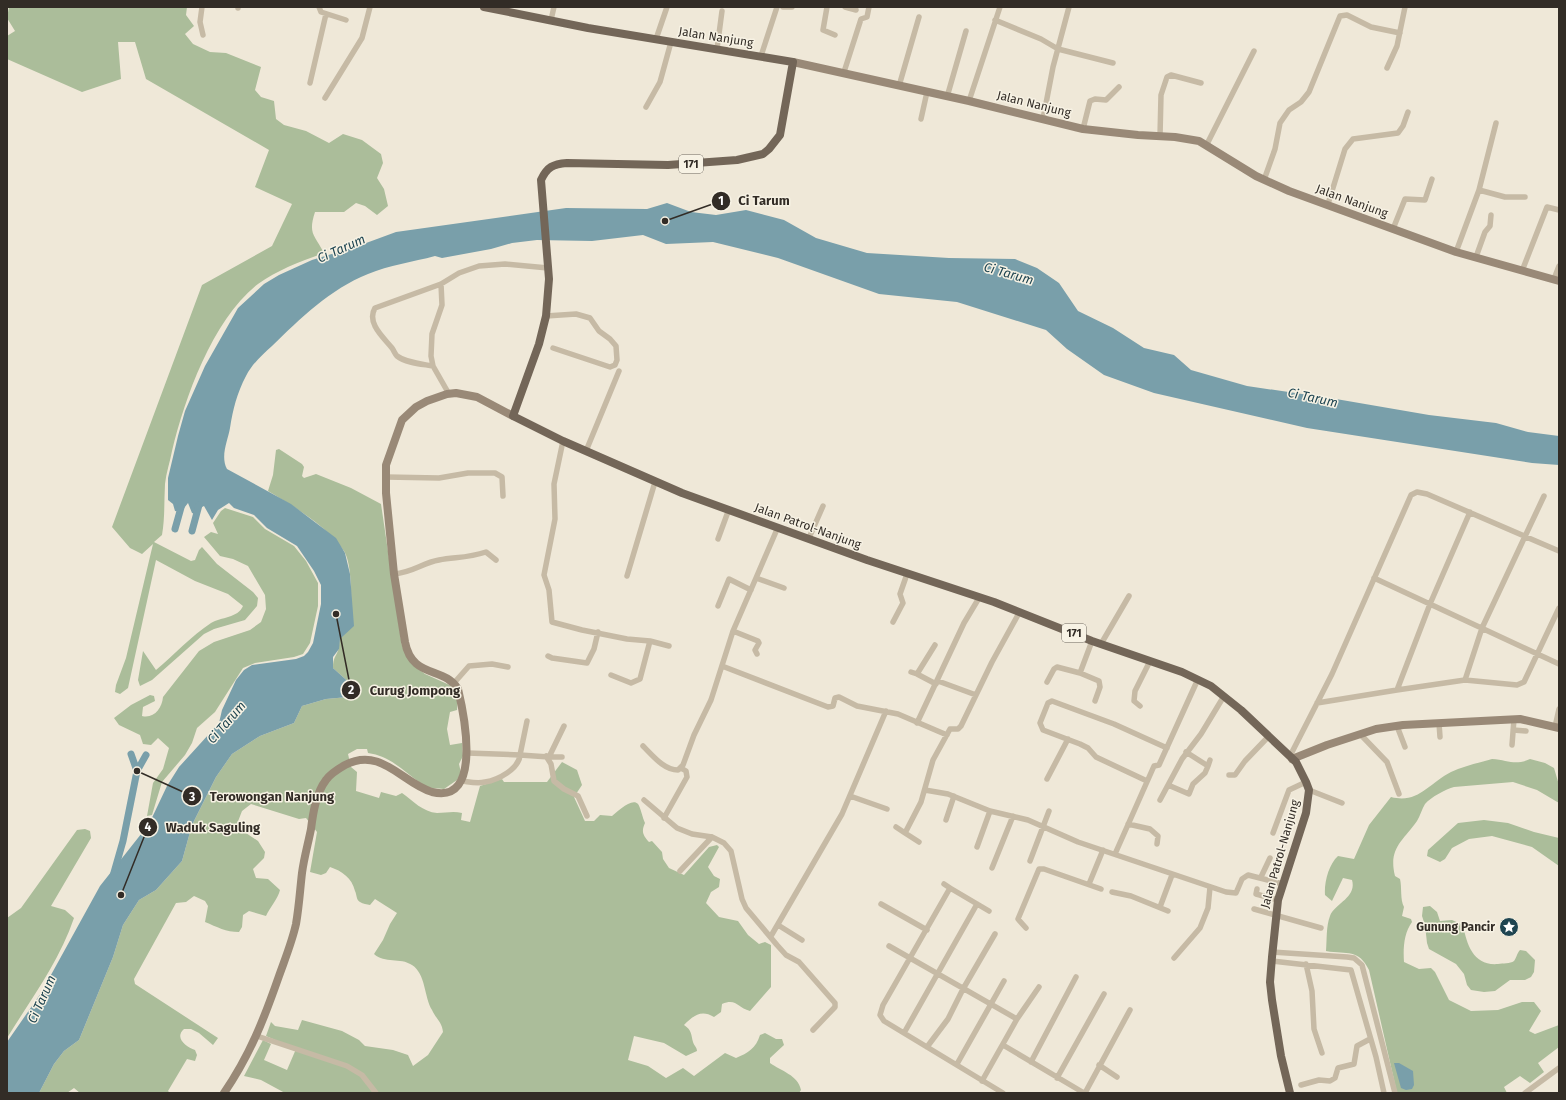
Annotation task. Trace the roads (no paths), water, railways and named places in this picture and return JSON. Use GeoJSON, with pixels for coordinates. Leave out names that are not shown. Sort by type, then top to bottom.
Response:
{"type":"FeatureCollection","features":[{"type":"Feature","properties":{"kind":"main road","name":"Jalan Nanjung"},"geometry":{"type":"LineString","coordinates":[[484,7],[671,42],[717,48],[793,62]]}},
{"type":"Feature","properties":{"kind":"main road","name":"171"},"geometry":{"type":"LineString","coordinates":[[513,416],[539,344],[546,316],[549,279],[541,194],[541,180],[545,171],[555,164],[668,165],[737,160],[763,154],[770,149],[780,135],[793,62]]}},
{"type":"Feature","properties":{"kind":"main road","name":"Jalan Patrol-Nanjung"},"geometry":{"type":"LineString","coordinates":[[513,416],[562,441],[655,482],[907,574],[978,598],[1198,680],[1224,696],[1270,736],[1291,757],[1309,790],[1306,813],[1278,900],[1275,916],[1270,982],[1275,1021],[1290,1093]]}},
{"type":"Feature","properties":{"kind":"street"},"geometry":{"type":"LineString","coordinates":[[202,7],[200,22],[203,35]]}},
{"type":"Feature","properties":{"kind":"street"},"geometry":{"type":"LineString","coordinates":[[319,7],[321,12],[346,20]]}},
{"type":"Feature","properties":{"kind":"street"},"geometry":{"type":"LineString","coordinates":[[325,98],[362,38],[370,7]]}},
{"type":"Feature","properties":{"kind":"street"},"geometry":{"type":"LineString","coordinates":[[551,20],[554,7]]}},
{"type":"Feature","properties":{"kind":"street"},"geometry":{"type":"LineString","coordinates":[[656,39],[667,7]]}},
{"type":"Feature","properties":{"kind":"street"},"geometry":{"type":"LineString","coordinates":[[761,56],[777,7]]}},
{"type":"Feature","properties":{"kind":"street"},"geometry":{"type":"LineString","coordinates":[[783,7],[792,7]]}},
{"type":"Feature","properties":{"kind":"street"},"geometry":{"type":"LineString","coordinates":[[827,7],[823,30],[835,35]]}},
{"type":"Feature","properties":{"kind":"street"},"geometry":{"type":"LineString","coordinates":[[845,7],[856,10]]}},
{"type":"Feature","properties":{"kind":"street"},"geometry":{"type":"LineString","coordinates":[[844,72],[855,34],[861,19],[868,15],[869,7]]}},
{"type":"Feature","properties":{"kind":"street"},"geometry":{"type":"LineString","coordinates":[[969,101],[1000,7]]}},
{"type":"Feature","properties":{"kind":"street"},"geometry":{"type":"LineString","coordinates":[[1044,119],[1058,49],[1069,7]]}},
{"type":"Feature","properties":{"kind":"street"},"geometry":{"type":"LineString","coordinates":[[1387,68],[1397,46],[1405,7]]}},
{"type":"Feature","properties":{"kind":"street"},"geometry":{"type":"LineString","coordinates":[[717,48],[722,11]]}},
{"type":"Feature","properties":{"kind":"street"},"geometry":{"type":"LineString","coordinates":[[310,83],[326,14]]}},
{"type":"Feature","properties":{"kind":"street"},"geometry":{"type":"LineString","coordinates":[[1264,180],[1275,149],[1280,124],[1289,110],[1301,102],[1310,92],[1340,16],[1347,15],[1371,27],[1400,33]]}},
{"type":"Feature","properties":{"kind":"street"},"geometry":{"type":"LineString","coordinates":[[899,86],[918,17]]}},
{"type":"Feature","properties":{"kind":"street"},"geometry":{"type":"LineString","coordinates":[[995,20],[1040,39],[1058,49],[1113,63]]}},
{"type":"Feature","properties":{"kind":"street"},"geometry":{"type":"LineString","coordinates":[[947,96],[966,31]]}},
{"type":"Feature","properties":{"kind":"street"},"geometry":{"type":"LineString","coordinates":[[646,107],[660,82],[671,42]]}},
{"type":"Feature","properties":{"kind":"street"},"geometry":{"type":"LineString","coordinates":[[1206,146],[1254,50]]}},
{"type":"Feature","properties":{"kind":"street","name":"Jalan Nanjung"},"geometry":{"type":"LineString","coordinates":[[793,62],[844,72],[1082,128],[1199,141],[1264,180],[1456,252],[1556,280]]}},
{"type":"Feature","properties":{"kind":"street"},"geometry":{"type":"LineString","coordinates":[[1160,136],[1161,95],[1167,77],[1171,75],[1201,84]]}},
{"type":"Feature","properties":{"kind":"street"},"geometry":{"type":"LineString","coordinates":[[1082,128],[1090,101],[1095,99],[1106,100],[1119,88]]}},
{"type":"Feature","properties":{"kind":"street"},"geometry":{"type":"LineString","coordinates":[[921,119],[927,92]]}},
{"type":"Feature","properties":{"kind":"street"},"geometry":{"type":"LineString","coordinates":[[1328,204],[1348,143],[1353,139],[1398,133],[1403,126],[1408,112]]}},
{"type":"Feature","properties":{"kind":"street"},"geometry":{"type":"LineString","coordinates":[[1456,252],[1479,190],[1496,123]]}},
{"type":"Feature","properties":{"kind":"street"},"geometry":{"type":"LineString","coordinates":[[1393,229],[1404,199],[1425,200],[1432,179]]}},
{"type":"Feature","properties":{"kind":"street"},"geometry":{"type":"LineString","coordinates":[[1479,190],[1505,197],[1525,197]]}},
{"type":"Feature","properties":{"kind":"street"},"geometry":{"type":"LineString","coordinates":[[1522,271],[1547,207],[1559,210]]}},
{"type":"Feature","properties":{"kind":"street"},"geometry":{"type":"LineString","coordinates":[[1476,257],[1485,232],[1490,226],[1491,215]]}},
{"type":"Feature","properties":{"kind":"street"},"geometry":{"type":"LineString","coordinates":[[433,366],[406,360],[396,355],[382,338],[372,317],[375,308],[441,284],[459,273],[479,266],[505,264],[547,266]]}},
{"type":"Feature","properties":{"kind":"street"},"geometry":{"type":"LineString","coordinates":[[1556,280],[1559,266]]}},
{"type":"Feature","properties":{"kind":"street"},"geometry":{"type":"LineString","coordinates":[[441,284],[442,305],[432,334],[431,346],[433,366],[449,394]]}},
{"type":"Feature","properties":{"kind":"street"},"geometry":{"type":"LineString","coordinates":[[546,316],[576,314],[590,318],[599,331],[614,343],[617,360],[615,365],[610,367],[553,348]]}},
{"type":"Feature","properties":{"kind":"street"},"geometry":{"type":"LineString","coordinates":[[586,451],[619,371]]}},
{"type":"Feature","properties":{"kind":"street"},"geometry":{"type":"LineString","coordinates":[[224,1093],[257,1036],[291,942],[296,924],[303,867],[313,813],[316,801],[325,780],[344,766],[359,760],[385,764],[432,792],[447,792],[462,781],[465,774],[467,753],[460,697],[454,683],[424,669],[410,659],[405,642],[394,574],[386,493],[386,465],[402,420],[416,407],[427,401],[449,394],[471,395],[513,416]]}},
{"type":"Feature","properties":{"kind":"street"},"geometry":{"type":"LineString","coordinates":[[562,441],[554,484],[555,519],[544,575],[549,590],[552,620],[554,623],[566,627],[598,632],[627,639],[650,641],[669,646]]}},
{"type":"Feature","properties":{"kind":"street"},"geometry":{"type":"LineString","coordinates":[[386,477],[439,478],[468,473],[495,473],[502,477],[503,496]]}},
{"type":"Feature","properties":{"kind":"street"},"geometry":{"type":"LineString","coordinates":[[627,576],[655,482]]}},
{"type":"Feature","properties":{"kind":"street"},"geometry":{"type":"LineString","coordinates":[[1291,757],[1411,495],[1418,492],[1427,494],[1559,551]]}},
{"type":"Feature","properties":{"kind":"street"},"geometry":{"type":"LineString","coordinates":[[1465,680],[1482,628],[1544,496]]}},
{"type":"Feature","properties":{"kind":"street"},"geometry":{"type":"LineString","coordinates":[[809,538],[823,506]]}},
{"type":"Feature","properties":{"kind":"street"},"geometry":{"type":"LineString","coordinates":[[718,539],[729,509]]}},
{"type":"Feature","properties":{"kind":"street"},"geometry":{"type":"LineString","coordinates":[[1397,690],[1430,604],[1470,512]]}},
{"type":"Feature","properties":{"kind":"street"},"geometry":{"type":"LineString","coordinates":[[681,768],[711,700],[733,630],[778,527]]}},
{"type":"Feature","properties":{"kind":"street"},"geometry":{"type":"LineString","coordinates":[[394,574],[412,572],[433,561],[462,558],[486,552],[496,560]]}},
{"type":"Feature","properties":{"kind":"street"},"geometry":{"type":"LineString","coordinates":[[893,622],[903,603],[900,594],[907,574]]}},
{"type":"Feature","properties":{"kind":"street"},"geometry":{"type":"LineString","coordinates":[[756,578],[784,588]]}},
{"type":"Feature","properties":{"kind":"street"},"geometry":{"type":"LineString","coordinates":[[1374,578],[1559,664]]}},
{"type":"Feature","properties":{"kind":"street"},"geometry":{"type":"LineString","coordinates":[[718,606],[729,579],[751,590]]}},
{"type":"Feature","properties":{"kind":"street"},"geometry":{"type":"LineString","coordinates":[[1101,644],[1129,596]]}},
{"type":"Feature","properties":{"kind":"street"},"geometry":{"type":"LineString","coordinates":[[917,723],[978,598]]}},
{"type":"Feature","properties":{"kind":"street"},"geometry":{"type":"LineString","coordinates":[[1317,703],[1465,680],[1519,685],[1526,679],[1559,608]]}},
{"type":"Feature","properties":{"kind":"street"},"geometry":{"type":"LineString","coordinates":[[905,833],[922,802],[933,760],[950,729],[960,728],[1019,613]]}},
{"type":"Feature","properties":{"kind":"street"},"geometry":{"type":"LineString","coordinates":[[733,630],[758,640],[755,650],[757,654]]}},
{"type":"Feature","properties":{"kind":"street"},"geometry":{"type":"LineString","coordinates":[[548,656],[552,658],[587,663],[594,649],[598,632]]}},
{"type":"Feature","properties":{"kind":"street"},"geometry":{"type":"LineString","coordinates":[[611,675],[631,683],[640,679],[650,641]]}},
{"type":"Feature","properties":{"kind":"street"},"geometry":{"type":"LineString","coordinates":[[1080,673],[1092,641]]}},
{"type":"Feature","properties":{"kind":"street"},"geometry":{"type":"LineString","coordinates":[[917,674],[935,644]]}},
{"type":"Feature","properties":{"kind":"street"},"geometry":{"type":"LineString","coordinates":[[1140,706],[1134,701],[1135,691],[1150,661]]}},
{"type":"Feature","properties":{"kind":"street"},"geometry":{"type":"LineString","coordinates":[[454,683],[469,666],[492,664],[508,667]]}},
{"type":"Feature","properties":{"kind":"street"},"geometry":{"type":"LineString","coordinates":[[722,666],[828,707],[833,706],[836,697],[857,706],[886,711],[947,734]]}},
{"type":"Feature","properties":{"kind":"street"},"geometry":{"type":"LineString","coordinates":[[1047,682],[1054,669],[1057,667],[1080,673],[1100,682],[1100,687],[1095,701]]}},
{"type":"Feature","properties":{"kind":"street"},"geometry":{"type":"LineString","coordinates":[[911,672],[976,695]]}},
{"type":"Feature","properties":{"kind":"street"},"geometry":{"type":"LineString","coordinates":[[1115,854],[1154,766],[1160,765],[1198,680]]}},
{"type":"Feature","properties":{"kind":"street"},"geometry":{"type":"LineString","coordinates":[[1160,800],[1186,752],[1201,734],[1224,696]]}},
{"type":"Feature","properties":{"kind":"street"},"geometry":{"type":"LineString","coordinates":[[1147,781],[1096,757],[1088,748],[1041,728],[1040,723],[1050,702],[1060,704],[1114,724],[1167,748]]}},
{"type":"Feature","properties":{"kind":"street"},"geometry":{"type":"LineString","coordinates":[[1291,757],[1376,729],[1397,726],[1514,719],[1557,727],[1559,709]]}},
{"type":"Feature","properties":{"kind":"street"},"geometry":{"type":"LineString","coordinates":[[771,936],[842,814],[886,711]]}},
{"type":"Feature","properties":{"kind":"street"},"geometry":{"type":"LineString","coordinates":[[1512,745],[1514,719]]}},
{"type":"Feature","properties":{"kind":"street"},"geometry":{"type":"LineString","coordinates":[[462,781],[485,782],[498,777],[516,766],[520,755],[527,721]]}},
{"type":"Feature","properties":{"kind":"street"},"geometry":{"type":"LineString","coordinates":[[1439,723],[1440,737]]}},
{"type":"Feature","properties":{"kind":"street"},"geometry":{"type":"LineString","coordinates":[[548,757],[564,726]]}},
{"type":"Feature","properties":{"kind":"street"},"geometry":{"type":"LineString","coordinates":[[1397,726],[1405,747]]}},
{"type":"Feature","properties":{"kind":"street"},"geometry":{"type":"LineString","coordinates":[[1513,730],[1526,731]]}},
{"type":"Feature","properties":{"kind":"street"},"geometry":{"type":"LineString","coordinates":[[1361,735],[1387,762],[1399,794]]}},
{"type":"Feature","properties":{"kind":"street"},"geometry":{"type":"LineString","coordinates":[[1229,775],[1235,775],[1244,761],[1270,736]]}},
{"type":"Feature","properties":{"kind":"street"},"geometry":{"type":"LineString","coordinates":[[1047,779],[1068,739]]}},
{"type":"Feature","properties":{"kind":"street"},"geometry":{"type":"LineString","coordinates":[[643,746],[659,762],[671,769],[678,770],[681,768],[686,771],[687,777],[664,818]]}},
{"type":"Feature","properties":{"kind":"street"},"geometry":{"type":"LineString","coordinates":[[1186,752],[1208,766]]}},
{"type":"Feature","properties":{"kind":"street"},"geometry":{"type":"LineString","coordinates":[[467,753],[562,757]]}},
{"type":"Feature","properties":{"kind":"street"},"geometry":{"type":"LineString","coordinates":[[548,757],[551,764],[554,781],[564,789],[578,796],[587,816]]}},
{"type":"Feature","properties":{"kind":"street"},"geometry":{"type":"LineString","coordinates":[[1168,785],[1190,794],[1193,784],[1204,773],[1210,760]]}},
{"type":"Feature","properties":{"kind":"street"},"geometry":{"type":"LineString","coordinates":[[1272,833],[1289,790],[1306,782]]}},
{"type":"Feature","properties":{"kind":"street"},"geometry":{"type":"LineString","coordinates":[[925,790],[954,796],[990,811],[1028,820],[1103,850],[1172,875],[1226,892],[1236,893],[1246,876],[1261,877],[1283,884]]}},
{"type":"Feature","properties":{"kind":"street"},"geometry":{"type":"LineString","coordinates":[[1309,790],[1342,803]]}},
{"type":"Feature","properties":{"kind":"street"},"geometry":{"type":"LineString","coordinates":[[850,796],[887,809]]}},
{"type":"Feature","properties":{"kind":"street"},"geometry":{"type":"LineString","coordinates":[[946,820],[954,796]]}},
{"type":"Feature","properties":{"kind":"street"},"geometry":{"type":"LineString","coordinates":[[644,800],[664,818],[684,831],[702,837],[712,837],[724,844],[731,852],[742,899],[746,908],[786,955],[799,962],[835,1003],[835,1007],[813,1030]]}},
{"type":"Feature","properties":{"kind":"street"},"geometry":{"type":"LineString","coordinates":[[977,847],[990,811]]}},
{"type":"Feature","properties":{"kind":"street"},"geometry":{"type":"LineString","coordinates":[[1030,861],[1049,811]]}},
{"type":"Feature","properties":{"kind":"street"},"geometry":{"type":"LineString","coordinates":[[992,868],[1013,816]]}},
{"type":"Feature","properties":{"kind":"street"},"geometry":{"type":"LineString","coordinates":[[1128,824],[1153,831],[1158,836],[1157,844]]}},
{"type":"Feature","properties":{"kind":"street"},"geometry":{"type":"LineString","coordinates":[[896,827],[919,842]]}},
{"type":"Feature","properties":{"kind":"street"},"geometry":{"type":"LineString","coordinates":[[680,871],[712,837]]}},
{"type":"Feature","properties":{"kind":"street"},"geometry":{"type":"LineString","coordinates":[[1089,884],[1103,850]]}},
{"type":"Feature","properties":{"kind":"street"},"geometry":{"type":"LineString","coordinates":[[1261,877],[1270,858]]}},
{"type":"Feature","properties":{"kind":"street"},"geometry":{"type":"LineString","coordinates":[[1026,928],[1018,920],[1039,869],[1044,869],[1101,889]]}},
{"type":"Feature","properties":{"kind":"street"},"geometry":{"type":"LineString","coordinates":[[1156,913],[1172,875]]}},
{"type":"Feature","properties":{"kind":"street"},"geometry":{"type":"LineString","coordinates":[[944,884],[989,911]]}},
{"type":"Feature","properties":{"kind":"street"},"geometry":{"type":"LineString","coordinates":[[1174,958],[1200,928],[1208,908],[1210,887]]}},
{"type":"Feature","properties":{"kind":"street"},"geometry":{"type":"LineString","coordinates":[[950,888],[911,958],[882,1005],[880,1013],[882,1020],[1003,1093]]}},
{"type":"Feature","properties":{"kind":"street"},"geometry":{"type":"LineString","coordinates":[[1257,889],[1256,894],[1278,900]]}},
{"type":"Feature","properties":{"kind":"street"},"geometry":{"type":"LineString","coordinates":[[1112,892],[1131,896],[1168,911]]}},
{"type":"Feature","properties":{"kind":"street"},"geometry":{"type":"LineString","coordinates":[[881,904],[927,930]]}},
{"type":"Feature","properties":{"kind":"street"},"geometry":{"type":"LineString","coordinates":[[904,1033],[977,904]]}},
{"type":"Feature","properties":{"kind":"street"},"geometry":{"type":"LineString","coordinates":[[1254,909],[1321,928]]}},
{"type":"Feature","properties":{"kind":"street"},"geometry":{"type":"LineString","coordinates":[[778,925],[802,940]]}},
{"type":"Feature","properties":{"kind":"street"},"geometry":{"type":"LineString","coordinates":[[927,1047],[948,1020],[963,989],[995,934]]}},
{"type":"Feature","properties":{"kind":"street"},"geometry":{"type":"LineString","coordinates":[[889,946],[1018,1019]]}},
{"type":"Feature","properties":{"kind":"street"},"geometry":{"type":"LineString","coordinates":[[1272,952],[1347,957],[1358,960],[1362,965],[1369,989],[1395,1093]]}},
{"type":"Feature","properties":{"kind":"street"},"geometry":{"type":"LineString","coordinates":[[1272,961],[1351,970],[1376,1057],[1384,1093]]}},
{"type":"Feature","properties":{"kind":"street"},"geometry":{"type":"LineString","coordinates":[[1306,964],[1312,991],[1314,1029],[1322,1053]]}},
{"type":"Feature","properties":{"kind":"street"},"geometry":{"type":"LineString","coordinates":[[1031,1062],[1076,977]]}},
{"type":"Feature","properties":{"kind":"street"},"geometry":{"type":"LineString","coordinates":[[957,1064],[1004,981]]}},
{"type":"Feature","properties":{"kind":"street"},"geometry":{"type":"LineString","coordinates":[[982,1081],[1018,1019],[1039,987]]}},
{"type":"Feature","properties":{"kind":"street"},"geometry":{"type":"LineString","coordinates":[[1057,1078],[1104,994]]}},
{"type":"Feature","properties":{"kind":"street"},"geometry":{"type":"LineString","coordinates":[[1003,1045],[1084,1093],[1130,1010]]}},
{"type":"Feature","properties":{"kind":"street"},"geometry":{"type":"LineString","coordinates":[[257,1036],[346,1066],[362,1075],[376,1093]]}},
{"type":"Feature","properties":{"kind":"street"},"geometry":{"type":"LineString","coordinates":[[1301,1085],[1319,1080],[1330,1081],[1335,1078],[1338,1068],[1354,1064],[1357,1046],[1370,1039]]}},
{"type":"Feature","properties":{"kind":"street"},"geometry":{"type":"LineString","coordinates":[[1099,1065],[1117,1077]]}},
{"type":"Feature","properties":{"kind":"street"},"geometry":{"type":"LineString","coordinates":[[1525,1093],[1559,1068]]}},
{"type":"Feature","properties":{"kind":"water"},"geometry":{"type":"Polygon","coordinates":[[[667,203],[691,212],[716,215],[746,210],[784,220],[816,238],[867,253],[949,258],[1015,259],[1037,268],[1059,283],[1078,311],[1113,328],[1144,348],[1174,355],[1191,370],[1247,386],[1429,415],[1496,423],[1528,432],[1559,436],[1559,465],[1532,463],[1307,428],[1154,393],[1104,375],[1067,349],[1046,330],[957,302],[879,294],[778,258],[713,242],[666,244],[643,235],[592,241],[537,240],[512,243],[491,249],[442,258],[435,256],[393,266],[368,274],[354,280],[328,296],[293,325],[254,364],[248,372],[238,395],[232,414],[224,453],[227,469],[291,504],[336,538],[345,553],[350,574],[354,626],[340,639],[339,649],[333,657],[333,668],[353,686],[348,697],[326,699],[302,706],[294,723],[260,736],[232,754],[216,777],[192,825],[182,861],[156,890],[139,900],[123,925],[113,957],[79,1040],[64,1051],[54,1064],[39,1093],[7,1093],[7,1042],[41,993],[100,886],[149,824],[167,786],[179,767],[219,723],[222,710],[236,680],[244,670],[252,665],[296,659],[304,656],[313,643],[321,604],[321,585],[314,571],[297,546],[267,528],[254,515],[234,508],[229,503],[218,510],[212,520],[204,506],[200,508],[198,515],[192,513],[188,503],[181,512],[175,511],[173,504],[168,500],[168,478],[185,411],[205,366],[238,308],[264,284],[279,275],[312,260],[358,246],[396,232],[566,208],[647,209],[667,203]]]}},
{"type":"Feature","properties":{"kind":"water"},"geometry":{"type":"Polygon","coordinates":[[[1394,1063],[1399,1063],[1413,1071],[1414,1085],[1412,1089],[1406,1090],[1401,1088],[1394,1063]]]}},
{"type":"Feature","properties":{"kind":"waterway"},"geometry":{"type":"LineString","coordinates":[[175,529],[182,504]]}},
{"type":"Feature","properties":{"kind":"waterway"},"geometry":{"type":"LineString","coordinates":[[192,531],[199,505]]}},
{"type":"Feature","properties":{"kind":"waterway"},"geometry":{"type":"LineString","coordinates":[[131,754],[137,771]]}},
{"type":"Feature","properties":{"kind":"waterway"},"geometry":{"type":"LineString","coordinates":[[113,876],[123,841],[137,771],[146,755]]}},
{"type":"Feature","properties":{"kind":"place","name":"Ci Tarum"},"geometry":{"type":"Point","coordinates":[665,221]}},
{"type":"Feature","properties":{"kind":"place","name":"Curug Jompong"},"geometry":{"type":"Point","coordinates":[336,614]}},
{"type":"Feature","properties":{"kind":"place","name":"Terowongan Nanjung"},"geometry":{"type":"Point","coordinates":[137,771]}},
{"type":"Feature","properties":{"kind":"place","name":"Waduk Saguling"},"geometry":{"type":"Point","coordinates":[121,895]}},
{"type":"Feature","properties":{"kind":"place","name":"Gunung Pancir"},"geometry":{"type":"Point","coordinates":[1509,927]}}]}
